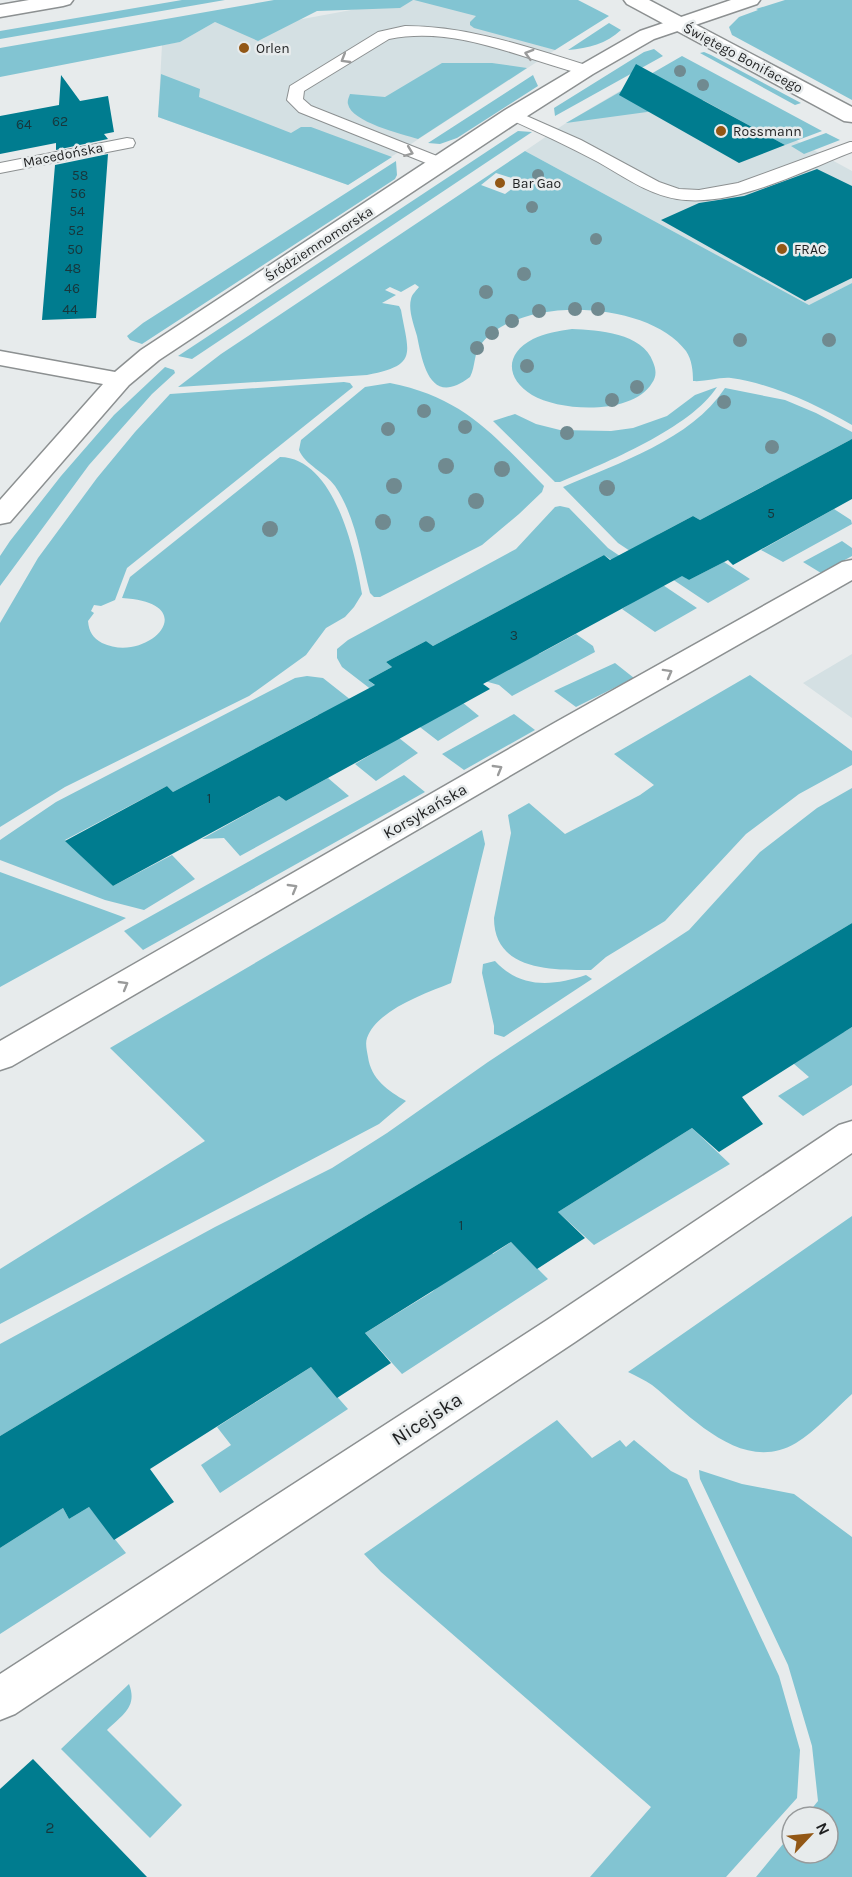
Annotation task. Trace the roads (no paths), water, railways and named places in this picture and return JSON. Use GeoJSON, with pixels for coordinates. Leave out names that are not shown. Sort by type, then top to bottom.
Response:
{"type":"FeatureCollection","features":[{"type":"Feature","properties":{"kind":"street"},"geometry":{"type":"LineString","coordinates":[[0,11],[63,0]]}},
{"type":"Feature","properties":{"kind":"street","name":"Świętego Bonifacego"},"geometry":{"type":"LineString","coordinates":[[634,0],[852,116]]}},
{"type":"Feature","properties":{"kind":"street","name":"Śródziemnomorska"},"geometry":{"type":"LineString","coordinates":[[0,516],[120,380],[150,355],[513,115],[585,70],[647,35],[750,0]]}},
{"type":"Feature","properties":{"kind":"street"},"geometry":{"type":"LineString","coordinates":[[0,358],[120,380]]}},
{"type":"Feature","properties":{"kind":"street","name":"Korsykańska"},"geometry":{"type":"LineString","coordinates":[[0,1057],[567,729],[852,568]]}},
{"type":"Feature","properties":{"kind":"street","name":"Nicejska"},"geometry":{"type":"LineString","coordinates":[[0,1699],[531,1351],[852,1135]]}},
{"type":"Feature","properties":{"kind":"lane"},"geometry":{"type":"LineString","coordinates":[[441,164],[305,109],[295,100],[296,89],[384,35],[399,30],[423,30],[465,36],[585,70]]}},
{"type":"Feature","properties":{"kind":"lane"},"geometry":{"type":"LineString","coordinates":[[513,115],[550,130],[650,183],[676,194],[703,195],[738,189],[850,147]]}},
{"type":"Feature","properties":{"kind":"lane","name":"Macedońska"},"geometry":{"type":"LineString","coordinates":[[0,168],[127,143]]}},
{"type":"Feature","properties":{"kind":"place","name":"Orlen"},"geometry":{"type":"Point","coordinates":[244,48]}},
{"type":"Feature","properties":{"kind":"place","name":"Rossmann"},"geometry":{"type":"Point","coordinates":[721,131]}},
{"type":"Feature","properties":{"kind":"place","name":"Bar Gao"},"geometry":{"type":"Point","coordinates":[500,183]}},
{"type":"Feature","properties":{"kind":"place","name":"FRAC"},"geometry":{"type":"Point","coordinates":[782,249]}}]}
